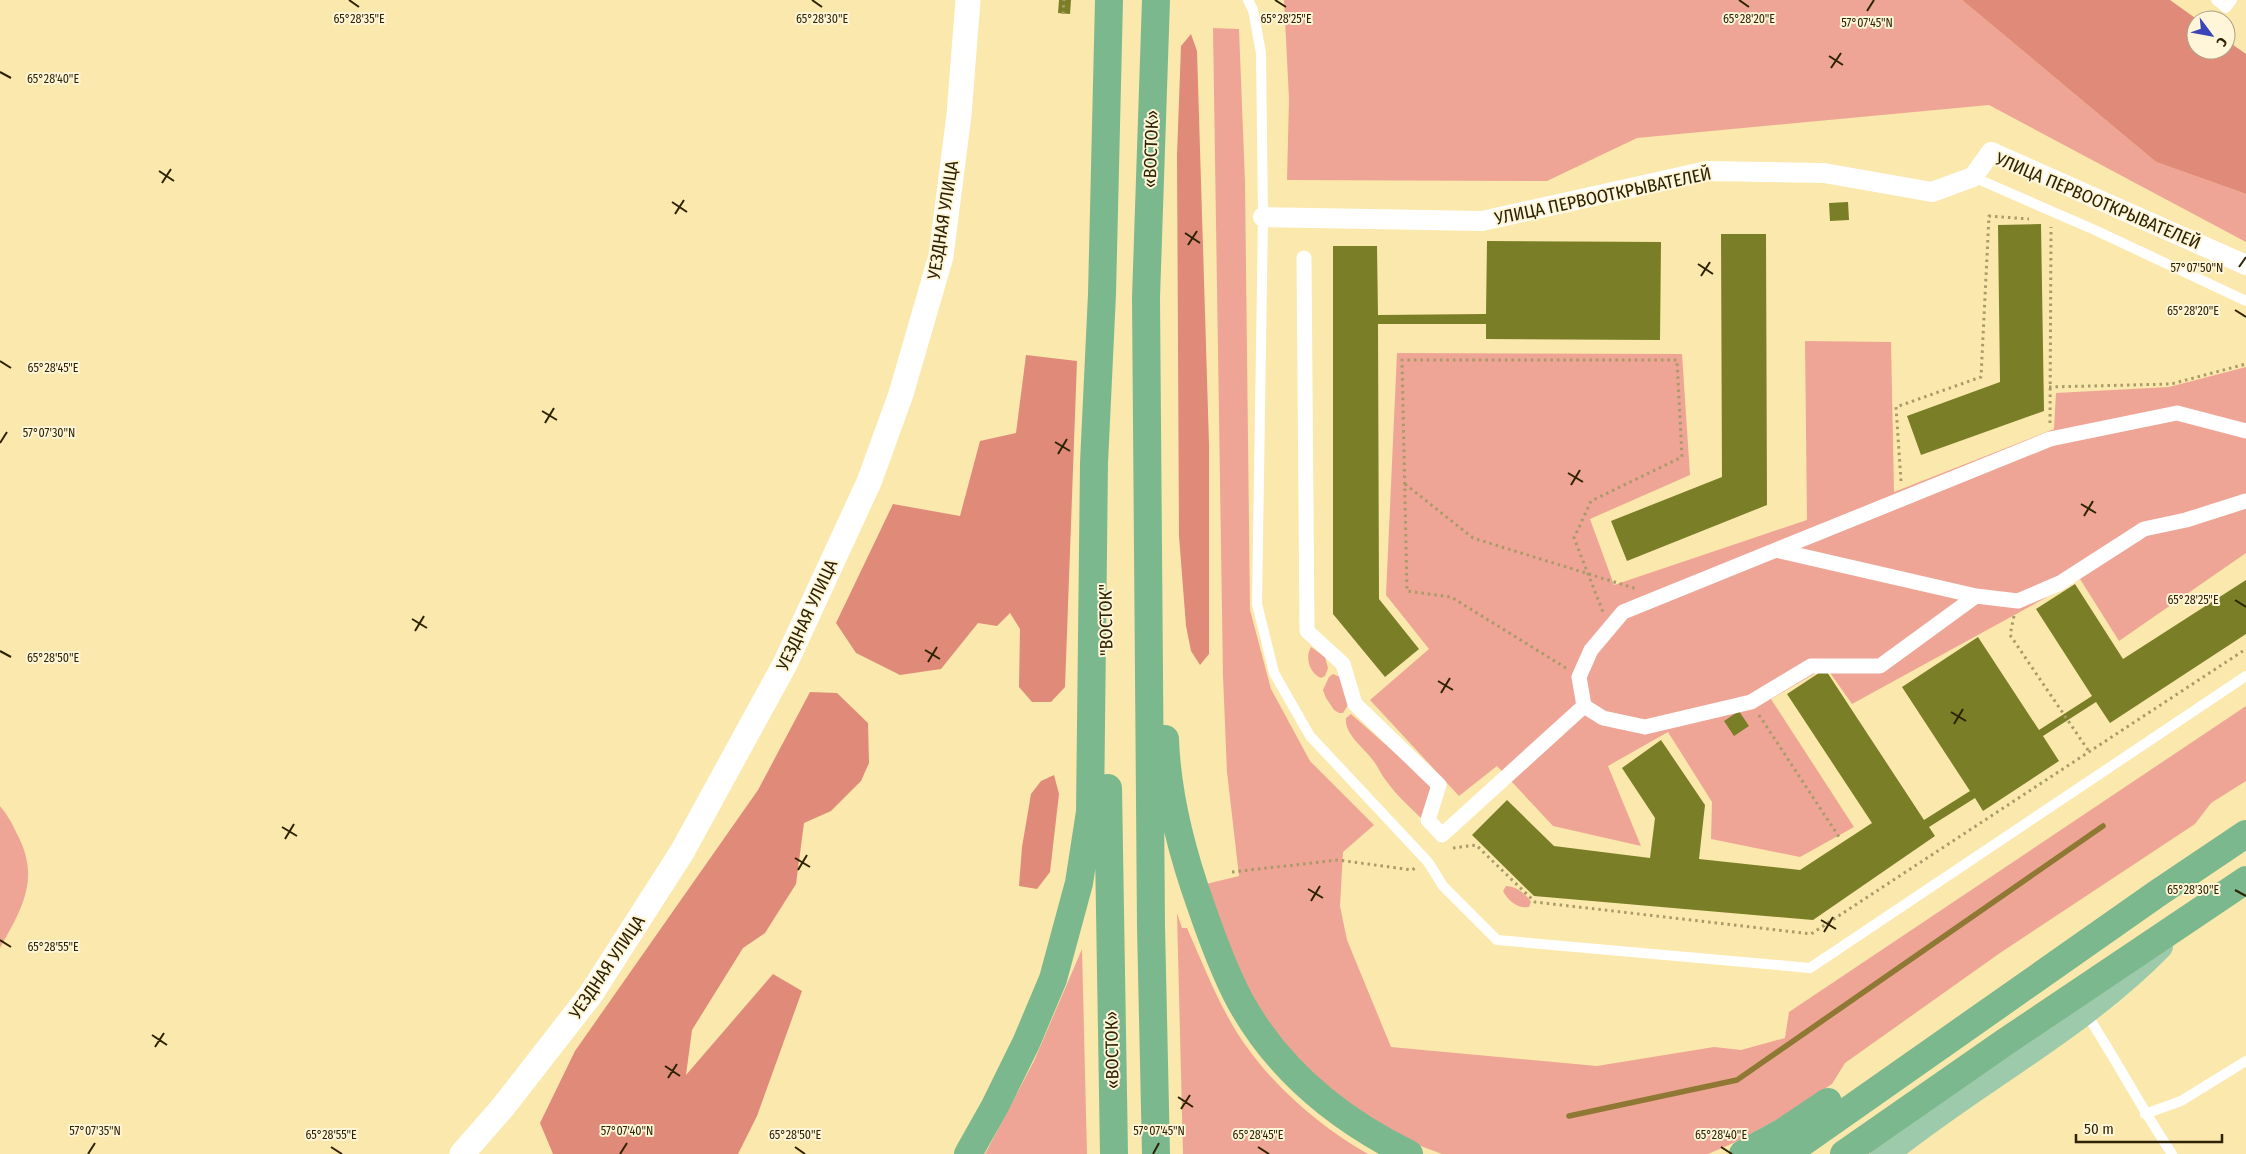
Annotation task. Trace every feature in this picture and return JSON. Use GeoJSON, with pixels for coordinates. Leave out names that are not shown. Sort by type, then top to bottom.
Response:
{"type":"FeatureCollection","features":[{"type":"Feature","properties":{"kind":"highway"},"geometry":{"type":"LineString","coordinates":[[968,1154],[995,1106],[1026,1043],[1053,979],[1068,929],[1086,847],[1091,783],[1094,463],[1102,294],[1109,0]]}},
{"type":"Feature","properties":{"kind":"highway","name":"«ВОСТОК»"},"geometry":{"type":"LineString","coordinates":[[1146,298],[1156,0]]}},
{"type":"Feature","properties":{"kind":"highway","name":"\"ВОСТОК\""},"geometry":{"type":"LineString","coordinates":[[1102,294],[1109,946]]}},
{"type":"Feature","properties":{"kind":"highway"},"geometry":{"type":"LineString","coordinates":[[1146,298],[1151,926],[1156,1154]]}},
{"type":"Feature","properties":{"kind":"highway"},"geometry":{"type":"LineString","coordinates":[[1146,298],[1157,486],[1166,757],[1174,807],[1192,883],[1215,946],[1240,1000],[1272,1048],[1313,1091],[1337,1112],[1384,1142],[1409,1154]]}},
{"type":"Feature","properties":{"kind":"highway"},"geometry":{"type":"LineString","coordinates":[[1786,1154],[2158,893],[2246,834]]}},
{"type":"Feature","properties":{"kind":"highway"},"geometry":{"type":"LineString","coordinates":[[1844,1154],[2005,1042],[2246,880]]}},
{"type":"Feature","properties":{"kind":"highway"},"geometry":{"type":"LineString","coordinates":[[1744,1154],[1783,1132],[1867,1077],[2055,949],[2158,893]]}},
{"type":"Feature","properties":{"kind":"highway","name":"«ВОСТОК»"},"geometry":{"type":"LineString","coordinates":[[1109,946],[1114,1154]]}},
{"type":"Feature","properties":{"kind":"main road"},"geometry":{"type":"LineString","coordinates":[[1884,1154],[1946,1106],[2084,1011],[2134,972],[2180,924]]}},
{"type":"Feature","properties":{"kind":"street","name":"УЕЗДНАЯ УЛИЦА"},"geometry":{"type":"LineString","coordinates":[[462,1154],[503,1107],[591,994],[682,852],[785,664],[869,482],[901,394],[941,256],[959,115],[968,0]]}},
{"type":"Feature","properties":{"kind":"street","name":"УЛИЦА ПЕРВООТКРЫВАТЕЛЕЙ"},"geometry":{"type":"LineString","coordinates":[[1263,217],[1482,221],[1707,172],[1824,173],[1932,192],[1974,176],[1992,152],[2246,265]]}},
{"type":"Feature","properties":{"kind":"street"},"geometry":{"type":"LineString","coordinates":[[1304,258],[1307,630],[1344,664],[1355,704],[1439,785],[1428,820],[1442,835],[1584,706]]}},
{"type":"Feature","properties":{"kind":"street"},"geometry":{"type":"LineString","coordinates":[[1976,596],[1880,666],[1811,666],[1751,702],[1645,727],[1603,718],[1584,706],[1579,676],[1591,650],[1623,612],[1661,596],[2050,439],[2177,413],[2246,431]]}},
{"type":"Feature","properties":{"kind":"street"},"geometry":{"type":"LineString","coordinates":[[1776,550],[1976,596],[2018,601],[2060,583],[2144,529],[2186,520],[2246,501]]}},
{"type":"Feature","properties":{"kind":"lane"},"geometry":{"type":"LineString","coordinates":[[1248,0],[1252,10],[1261,53],[1263,217],[1257,604],[1274,673],[1310,736],[1428,862],[1444,886],[1497,940],[1810,968],[2246,676]]}},
{"type":"Feature","properties":{"kind":"lane"},"geometry":{"type":"LineString","coordinates":[[2216,0],[2226,8],[2232,0]]}},
{"type":"Feature","properties":{"kind":"lane"},"geometry":{"type":"LineString","coordinates":[[1974,176],[2246,301]]}},
{"type":"Feature","properties":{"kind":"lane"},"geometry":{"type":"LineString","coordinates":[[2005,1042],[2028,1033],[2064,1011],[2077,1008],[2084,1011],[2111,1052],[2145,1114],[2172,1154]]}},
{"type":"Feature","properties":{"kind":"lane"},"geometry":{"type":"LineString","coordinates":[[2145,1114],[2181,1101],[2246,1061]]}},
{"type":"Feature","properties":{"kind":"path"},"geometry":{"type":"LineString","coordinates":[[1063,14],[1064,0]]}},
{"type":"Feature","properties":{"kind":"path"},"geometry":{"type":"LineString","coordinates":[[1902,499],[1896,407],[1981,377],[1989,216],[2033,219]]}},
{"type":"Feature","properties":{"kind":"path"},"geometry":{"type":"LineString","coordinates":[[2050,439],[2051,220]]}},
{"type":"Feature","properties":{"kind":"path"},"geometry":{"type":"LineString","coordinates":[[1579,676],[1451,597],[1407,591],[1402,360],[1677,360],[1682,457],[1591,501],[1574,538],[1609,628]]}},
{"type":"Feature","properties":{"kind":"path"},"geometry":{"type":"LineString","coordinates":[[2049,387],[2171,384],[2246,364]]}},
{"type":"Feature","properties":{"kind":"path"},"geometry":{"type":"LineString","coordinates":[[1404,484],[1473,538],[1661,596]]}},
{"type":"Feature","properties":{"kind":"path"},"geometry":{"type":"LineString","coordinates":[[2018,601],[2010,635],[2090,753]]}},
{"type":"Feature","properties":{"kind":"path"},"geometry":{"type":"LineString","coordinates":[[1232,872],[1338,860],[1412,870],[1454,850],[1476,845],[1535,902],[1811,934],[2246,649]]}},
{"type":"Feature","properties":{"kind":"path"},"geometry":{"type":"LineString","coordinates":[[1751,702],[1841,840]]}},
{"type":"Feature","properties":{"kind":"path"},"geometry":{"type":"LineString","coordinates":[[1442,835],[1454,850]]}},
{"type":"Feature","properties":{"kind":"shaded area"},"geometry":{"type":"Polygon","coordinates":[[[1284,0],[1962,0],[2156,162],[2246,194],[2246,242],[1989,105],[1637,138],[1547,181],[1287,180],[1289,99],[1284,0]]]}},
{"type":"Feature","properties":{"kind":"shaded area"},"geometry":{"type":"Polygon","coordinates":[[[1962,0],[2170,0],[2186,11],[2186,60],[2236,60],[2236,47],[2246,54],[2246,194],[2156,162],[1962,0]]]}},
{"type":"Feature","properties":{"kind":"shaded area"},"geometry":{"type":"Polygon","coordinates":[[[1213,28],[1239,29],[1245,182],[1250,610],[1271,689],[1310,761],[1374,825],[1343,852],[1340,906],[1347,940],[1391,1047],[1597,1066],[1714,1047],[1741,1050],[1785,1038],[1789,1012],[2246,706],[2246,781],[2211,803],[2195,824],[2000,953],[1845,1063],[1832,1084],[1785,1115],[1738,1141],[1708,1154],[1442,1154],[1418,1145],[1384,1127],[1322,1084],[1272,1032],[1249,993],[1228,947],[1206,884],[1239,876],[1227,772],[1223,676],[1213,28]]]}},
{"type":"Feature","properties":{"kind":"shaded area"},"geometry":{"type":"Polygon","coordinates":[[[1191,34],[1197,51],[1209,444],[1209,654],[1200,665],[1191,651],[1186,626],[1179,536],[1177,155],[1181,46],[1191,34]]]}},
{"type":"Feature","properties":{"kind":"shaded area"},"geometry":{"type":"Polygon","coordinates":[[[1805,341],[1891,342],[1894,492],[2054,429],[2056,393],[2169,387],[2246,367],[2246,553],[2119,641],[2080,579],[1852,704],[1826,667],[1771,699],[1854,827],[1800,857],[1711,839],[1712,802],[1668,732],[1608,766],[1641,846],[1553,826],[1497,766],[1459,796],[1370,700],[1429,649],[1386,595],[1397,353],[1682,354],[1690,475],[1590,519],[1614,585],[1807,520],[1805,341]]]}},
{"type":"Feature","properties":{"kind":"shaded area"},"geometry":{"type":"Polygon","coordinates":[[[1026,355],[1077,361],[1065,687],[1051,702],[1032,702],[1019,687],[1020,629],[1010,613],[997,626],[978,623],[941,669],[900,675],[856,653],[836,623],[893,504],[960,516],[980,441],[1016,433],[1026,355]]]}},
{"type":"Feature","properties":{"kind":"shaded area"},"geometry":{"type":"Polygon","coordinates":[[[1311,647],[1325,657],[1328,668],[1325,676],[1321,678],[1311,669],[1309,664],[1308,655],[1311,647]]]}},
{"type":"Feature","properties":{"kind":"shaded area"},"geometry":{"type":"Polygon","coordinates":[[[1333,674],[1340,677],[1348,705],[1343,713],[1334,710],[1323,690],[1329,677],[1333,674]]]}},
{"type":"Feature","properties":{"kind":"shaded area"},"geometry":{"type":"Polygon","coordinates":[[[810,692],[837,693],[868,723],[869,763],[861,781],[831,811],[804,823],[796,884],[765,933],[743,948],[692,1030],[686,1075],[773,974],[802,991],[757,1116],[738,1154],[553,1154],[540,1123],[575,1051],[758,790],[810,692]]]}},
{"type":"Feature","properties":{"kind":"shaded area"},"geometry":{"type":"Polygon","coordinates":[[[1351,714],[1429,783],[1432,790],[1422,819],[1395,792],[1369,755],[1351,735],[1346,724],[1346,718],[1351,714]]]}},
{"type":"Feature","properties":{"kind":"shaded area"},"geometry":{"type":"Polygon","coordinates":[[[1054,775],[1059,794],[1050,872],[1037,889],[1019,886],[1022,847],[1031,794],[1041,781],[1054,775]]]}},
{"type":"Feature","properties":{"kind":"shaded area"},"geometry":{"type":"Polygon","coordinates":[[[0,806],[11,822],[23,848],[28,878],[22,905],[0,948],[0,806]]]}},
{"type":"Feature","properties":{"kind":"shaded area"},"geometry":{"type":"Polygon","coordinates":[[[1506,886],[1513,887],[1524,893],[1531,902],[1529,907],[1521,907],[1511,901],[1503,891],[1506,886]]]}},
{"type":"Feature","properties":{"kind":"shaded area"},"geometry":{"type":"Polygon","coordinates":[[[1177,913],[1182,928],[1187,928],[1222,1006],[1248,1049],[1278,1084],[1312,1116],[1368,1154],[1183,1154],[1177,913]]]}},
{"type":"Feature","properties":{"kind":"shaded area"},"geometry":{"type":"Polygon","coordinates":[[[1082,949],[1087,1154],[985,1154],[1034,1061],[1082,949]]]}},
{"type":"Feature","properties":{"kind":"building"},"geometry":{"type":"Polygon","coordinates":[[[1059,0],[1071,0],[1070,14],[1058,13],[1059,0]]]}},
{"type":"Feature","properties":{"kind":"building"},"geometry":{"type":"Polygon","coordinates":[[[1848,202],[1849,220],[1830,221],[1829,203],[1848,202]]]}},
{"type":"Feature","properties":{"kind":"building"},"geometry":{"type":"Polygon","coordinates":[[[2041,224],[2044,411],[1921,455],[1907,416],[2000,382],[1998,225],[2041,224]]]}},
{"type":"Feature","properties":{"kind":"building"},"geometry":{"type":"Polygon","coordinates":[[[1721,234],[1766,234],[1767,505],[1627,561],[1611,521],[1722,477],[1721,234]]]}},
{"type":"Feature","properties":{"kind":"building"},"geometry":{"type":"Polygon","coordinates":[[[1487,241],[1661,242],[1660,340],[1486,339],[1486,324],[1378,324],[1379,599],[1419,649],[1385,677],[1333,614],[1333,246],[1377,246],[1378,315],[1486,314],[1487,241]]]}},
{"type":"Feature","properties":{"kind":"building"},"geometry":{"type":"Polygon","coordinates":[[[2246,580],[2246,634],[2110,723],[2096,702],[2043,736],[2059,761],[1983,811],[1975,798],[1929,827],[1935,836],[1813,920],[1534,896],[1472,835],[1507,800],[1554,846],[1650,858],[1655,818],[1622,768],[1661,740],[1705,805],[1699,859],[1800,870],[1872,823],[1787,694],[1825,669],[1924,820],[1970,791],[1902,687],[1978,637],[2039,730],[2092,696],[2036,609],[2075,584],[2123,659],[2246,580]]]}},
{"type":"Feature","properties":{"kind":"building"},"geometry":{"type":"Polygon","coordinates":[[[1739,711],[1749,726],[1734,736],[1724,721],[1739,711]]]}},
{"type":"Feature","properties":{"kind":"waterway"},"geometry":{"type":"LineString","coordinates":[[1569,1116],[1737,1080],[2103,826]]}}]}
